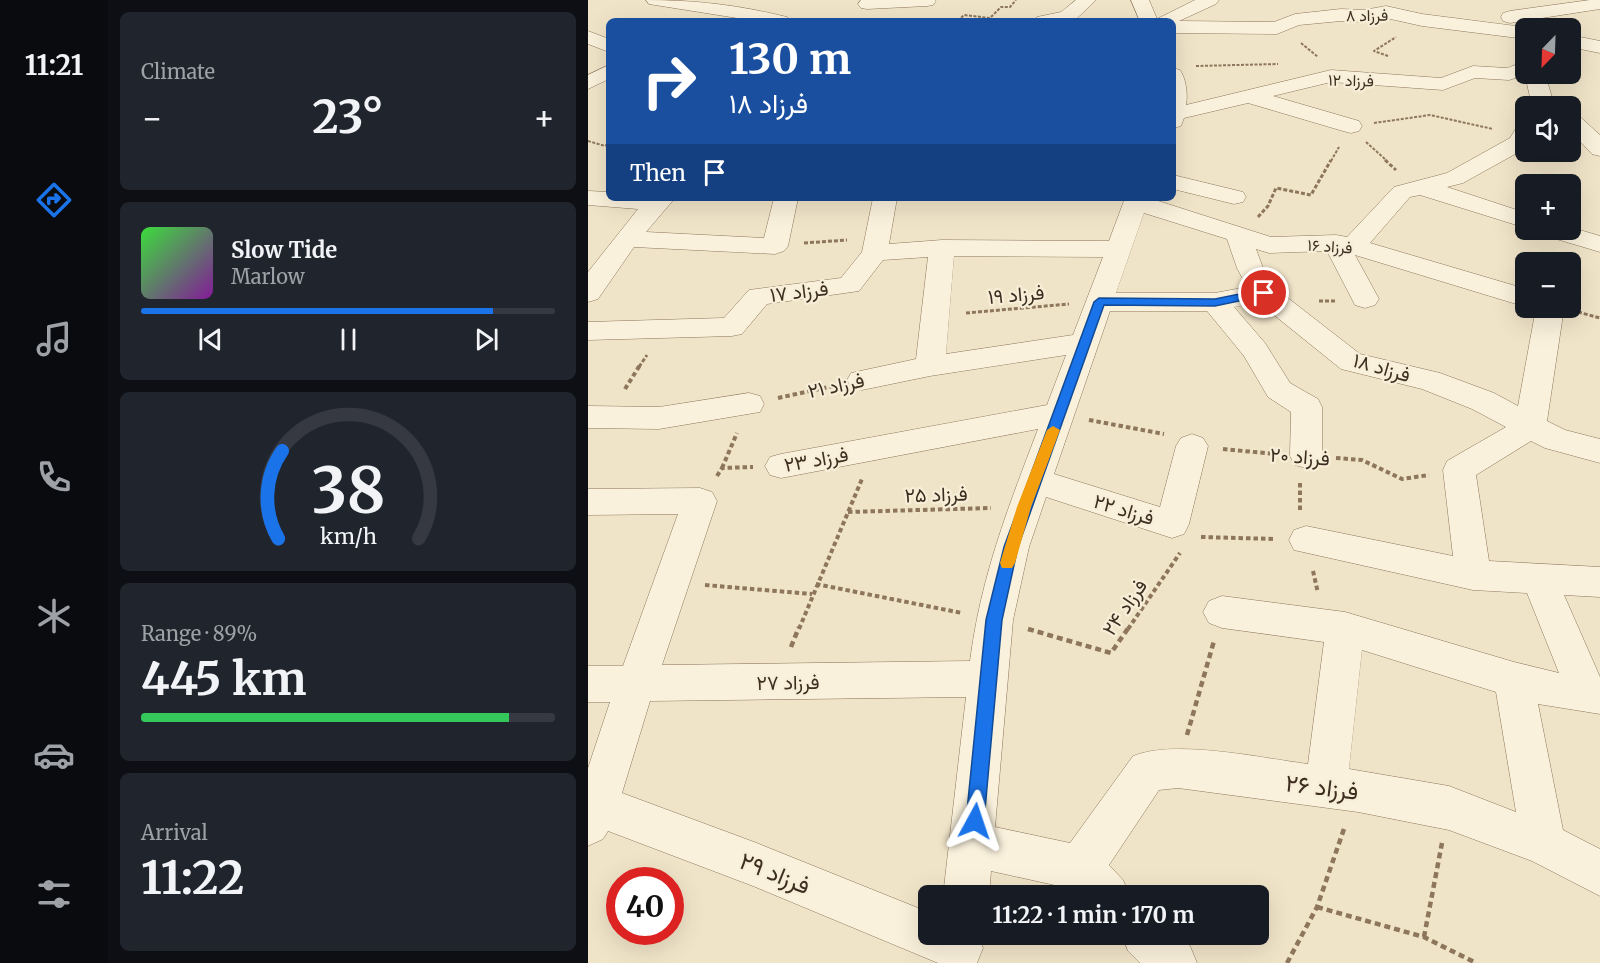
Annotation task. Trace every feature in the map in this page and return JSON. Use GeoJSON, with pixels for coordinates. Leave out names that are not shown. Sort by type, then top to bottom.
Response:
{"type":"FeatureCollection","features":[{"type":"Feature","properties":{"kind":"street"},"geometry":{"type":"LineString","coordinates":[[655,0],[768,18]]}},
{"type":"Feature","properties":{"kind":"street"},"geometry":{"type":"LineString","coordinates":[[867,4],[927,0]]}},
{"type":"Feature","properties":{"kind":"street"},"geometry":{"type":"LineString","coordinates":[[915,18],[927,0]]}},
{"type":"Feature","properties":{"kind":"street"},"geometry":{"type":"LineString","coordinates":[[1060,18],[1066,17],[1088,0]]}},
{"type":"Feature","properties":{"kind":"street"},"geometry":{"type":"LineString","coordinates":[[1140,0],[1148,18]]}},
{"type":"Feature","properties":{"kind":"street"},"geometry":{"type":"LineString","coordinates":[[1172,18],[1210,0]]}},
{"type":"Feature","properties":{"kind":"street"},"geometry":{"type":"LineString","coordinates":[[1495,0],[1515,22]]}},
{"type":"Feature","properties":{"kind":"street"},"geometry":{"type":"LineString","coordinates":[[1509,17],[1600,4]]}},
{"type":"Feature","properties":{"kind":"street"},"geometry":{"type":"LineString","coordinates":[[688,18],[702,6]]}},
{"type":"Feature","properties":{"kind":"street","name":"فرزاد ۸"},"geometry":{"type":"LineString","coordinates":[[1176,27],[1277,28],[1295,20],[1341,15],[1364,16],[1386,12],[1422,20],[1515,31]]}},
{"type":"Feature","properties":{"kind":"street"},"geometry":{"type":"LineString","coordinates":[[588,37],[606,45]]}},
{"type":"Feature","properties":{"kind":"street"},"geometry":{"type":"LineString","coordinates":[[1581,43],[1600,47]]}},
{"type":"Feature","properties":{"kind":"street","name":"فرزاد ۱۲"},"geometry":{"type":"LineString","coordinates":[[1176,116],[1331,76],[1443,84],[1473,72],[1509,74],[1515,72]]}},
{"type":"Feature","properties":{"kind":"street"},"geometry":{"type":"LineString","coordinates":[[1251,97],[1351,126]]}},
{"type":"Feature","properties":{"kind":"street"},"geometry":{"type":"LineString","coordinates":[[1581,128],[1600,149]]}},
{"type":"Feature","properties":{"kind":"street"},"geometry":{"type":"LineString","coordinates":[[1365,299],[1345,245],[1402,192],[1455,178],[1515,144]]}},
{"type":"Feature","properties":{"kind":"street"},"geometry":{"type":"LineString","coordinates":[[1176,183],[1234,197]]}},
{"type":"Feature","properties":{"kind":"street"},"geometry":{"type":"LineString","coordinates":[[1424,188],[1515,217]]}},
{"type":"Feature","properties":{"kind":"street"},"geometry":{"type":"LineString","coordinates":[[588,198],[606,199]]}},
{"type":"Feature","properties":{"kind":"street"},"geometry":{"type":"LineString","coordinates":[[588,293],[595,269],[628,239],[659,201]]}},
{"type":"Feature","properties":{"kind":"street"},"geometry":{"type":"LineString","coordinates":[[628,239],[775,246],[785,201]]}},
{"type":"Feature","properties":{"kind":"street"},"geometry":{"type":"LineString","coordinates":[[884,201],[877,245],[942,248],[1118,249]]}},
{"type":"Feature","properties":{"kind":"street"},"geometry":{"type":"LineString","coordinates":[[968,885],[994,620],[1011,547],[1136,201]]}},
{"type":"Feature","properties":{"kind":"street","name":"فرزاد ۱۶"},"geometry":{"type":"LineString","coordinates":[[1136,201],[1269,245],[1345,245],[1515,295]]}},
{"type":"Feature","properties":{"kind":"street"},"geometry":{"type":"LineString","coordinates":[[1099,302],[1215,302],[1264,293],[1250,268],[1239,236]]}},
{"type":"Feature","properties":{"kind":"street"},"geometry":{"type":"LineString","coordinates":[[1581,238],[1600,244]]}},
{"type":"Feature","properties":{"kind":"street","name":"فرزاد ۱۷"},"geometry":{"type":"LineString","coordinates":[[588,331],[732,327],[759,296],[849,285],[877,245]]}},
{"type":"Feature","properties":{"kind":"street"},"geometry":{"type":"LineString","coordinates":[[930,366],[942,248]]}},
{"type":"Feature","properties":{"kind":"street","name":"فرزاد ۱۸"},"geometry":{"type":"LineString","coordinates":[[1264,293],[1351,362],[1429,380],[1483,400],[1556,440],[1600,452]]}},
{"type":"Feature","properties":{"kind":"street"},"geometry":{"type":"LineString","coordinates":[[1215,302],[1255,350],[1279,390],[1307,407],[1306,456]]}},
{"type":"Feature","properties":{"kind":"street"},"geometry":{"type":"LineString","coordinates":[[1473,575],[1459,470],[1530,426],[1548,318]]}},
{"type":"Feature","properties":{"kind":"street","name":"فرزاد ۲۱"},"geometry":{"type":"LineString","coordinates":[[862,380],[930,366],[1084,343]]}},
{"type":"Feature","properties":{"kind":"street"},"geometry":{"type":"LineString","coordinates":[[598,418],[659,418],[749,404]]}},
{"type":"Feature","properties":{"kind":"street","name":"فرزاد ۲۳"},"geometry":{"type":"LineString","coordinates":[[781,466],[1059,414]]}},
{"type":"Feature","properties":{"kind":"street","name":"فرزاد ۲۲"},"geometry":{"type":"LineString","coordinates":[[1029,494],[1181,530],[1192,446]]}},
{"type":"Feature","properties":{"kind":"street"},"geometry":{"type":"LineString","coordinates":[[588,502],[700,501],[591,812]]}},
{"type":"Feature","properties":{"kind":"street"},"geometry":{"type":"LineString","coordinates":[[1306,540],[1473,575],[1600,582]]}},
{"type":"Feature","properties":{"kind":"street"},"geometry":{"type":"LineString","coordinates":[[1539,579],[1594,695]]}},
{"type":"Feature","properties":{"kind":"street"},"geometry":{"type":"LineString","coordinates":[[1222,612],[1345,628],[1514,680],[1554,690],[1594,695]]}},
{"type":"Feature","properties":{"kind":"street"},"geometry":{"type":"LineString","coordinates":[[1342,789],[1345,628]]}},
{"type":"Feature","properties":{"kind":"street","name":"فرزاد ۲۷"},"geometry":{"type":"LineString","coordinates":[[588,684],[988,679]]}},
{"type":"Feature","properties":{"kind":"street"},"geometry":{"type":"LineString","coordinates":[[1514,680],[1544,844]]}},
{"type":"Feature","properties":{"kind":"street","name":"فرزاد ۲۶"},"geometry":{"type":"LineString","coordinates":[[1093,882],[1148,770],[1178,768],[1342,789],[1449,808],[1544,844],[1600,873]]}},
{"type":"Feature","properties":{"kind":"street","name":"فرزاد ۲۹"},"geometry":{"type":"LineString","coordinates":[[591,812],[753,864],[959,949]]}},
{"type":"Feature","properties":{"kind":"street"},"geometry":{"type":"LineString","coordinates":[[973,845],[1093,882]]}},
{"type":"Feature","properties":{"kind":"street"},"geometry":{"type":"LineString","coordinates":[[1156,945],[1173,963]]}},
{"type":"Feature","properties":{"kind":"path"},"geometry":{"type":"LineString","coordinates":[[961,18],[964,15],[990,18],[1001,7],[1010,7],[1016,0]]}},
{"type":"Feature","properties":{"kind":"path"},"geometry":{"type":"LineString","coordinates":[[1378,80],[1399,60],[1374,51],[1422,20]]}},
{"type":"Feature","properties":{"kind":"path"},"geometry":{"type":"LineString","coordinates":[[1277,28],[1311,49],[1324,62],[1331,76]]}},
{"type":"Feature","properties":{"kind":"path"},"geometry":{"type":"LineString","coordinates":[[1196,66],[1277,64]]}},
{"type":"Feature","properties":{"kind":"path"},"geometry":{"type":"LineString","coordinates":[[1351,126],[1430,115],[1515,131]]}},
{"type":"Feature","properties":{"kind":"path"},"geometry":{"type":"LineString","coordinates":[[1351,126],[1389,165],[1424,188]]}},
{"type":"Feature","properties":{"kind":"path"},"geometry":{"type":"LineString","coordinates":[[1239,236],[1268,206],[1276,188],[1311,195],[1351,126]]}},
{"type":"Feature","properties":{"kind":"path"},"geometry":{"type":"LineString","coordinates":[[588,141],[605,146]]}},
{"type":"Feature","properties":{"kind":"path"},"geometry":{"type":"LineString","coordinates":[[775,246],[877,245]]}},
{"type":"Feature","properties":{"kind":"path","name":"فرزاد ۱۹"},"geometry":{"type":"LineString","coordinates":[[934,316],[1099,302]]}},
{"type":"Feature","properties":{"kind":"path"},"geometry":{"type":"LineString","coordinates":[[598,418],[663,329]]}},
{"type":"Feature","properties":{"kind":"path","name":"فرزاد ۲۱"},"geometry":{"type":"LineString","coordinates":[[749,404],[862,380]]}},
{"type":"Feature","properties":{"kind":"path"},"geometry":{"type":"LineString","coordinates":[[700,501],[722,468],[749,404]]}},
{"type":"Feature","properties":{"kind":"path","name":"فرزاد ۲۰"},"geometry":{"type":"LineString","coordinates":[[1059,414],[1175,436],[1192,446],[1362,460],[1402,479],[1459,470]]}},
{"type":"Feature","properties":{"kind":"path"},"geometry":{"type":"LineString","coordinates":[[778,682],[816,584],[874,448]]}},
{"type":"Feature","properties":{"kind":"path","name":"فرزاد ۲۳"},"geometry":{"type":"LineString","coordinates":[[722,468],[781,466]]}},
{"type":"Feature","properties":{"kind":"path","name":"فرزاد ۲۵"},"geometry":{"type":"LineString","coordinates":[[848,512],[1029,494]]}},
{"type":"Feature","properties":{"kind":"path"},"geometry":{"type":"LineString","coordinates":[[1181,530],[1306,540]]}},
{"type":"Feature","properties":{"kind":"path","name":"فرزاد ۲۴"},"geometry":{"type":"LineString","coordinates":[[994,620],[1111,653],[1181,530]]}},
{"type":"Feature","properties":{"kind":"path"},"geometry":{"type":"LineString","coordinates":[[672,582],[812,594]]}},
{"type":"Feature","properties":{"kind":"path"},"geometry":{"type":"LineString","coordinates":[[816,584],[994,620]]}},
{"type":"Feature","properties":{"kind":"path"},"geometry":{"type":"LineString","coordinates":[[1178,768],[1222,612]]}},
{"type":"Feature","properties":{"kind":"path"},"geometry":{"type":"LineString","coordinates":[[1287,963],[1317,907],[1342,789]]}},
{"type":"Feature","properties":{"kind":"path"},"geometry":{"type":"LineString","coordinates":[[1424,937],[1449,808]]}},
{"type":"Feature","properties":{"kind":"path"},"geometry":{"type":"LineString","coordinates":[[1317,907],[1424,937],[1476,963]]}},
{"type":"Feature","properties":{"kind":"slow traffic"},"geometry":{"type":"LineString","coordinates":[[1007,563],[1024,507],[1053,430]]}},
{"type":"Feature","properties":{"kind":"route"},"geometry":{"type":"LineString","coordinates":[[975,821],[994,620],[1011,547],[1099,302],[1215,302],[1264,293]]}}]}
